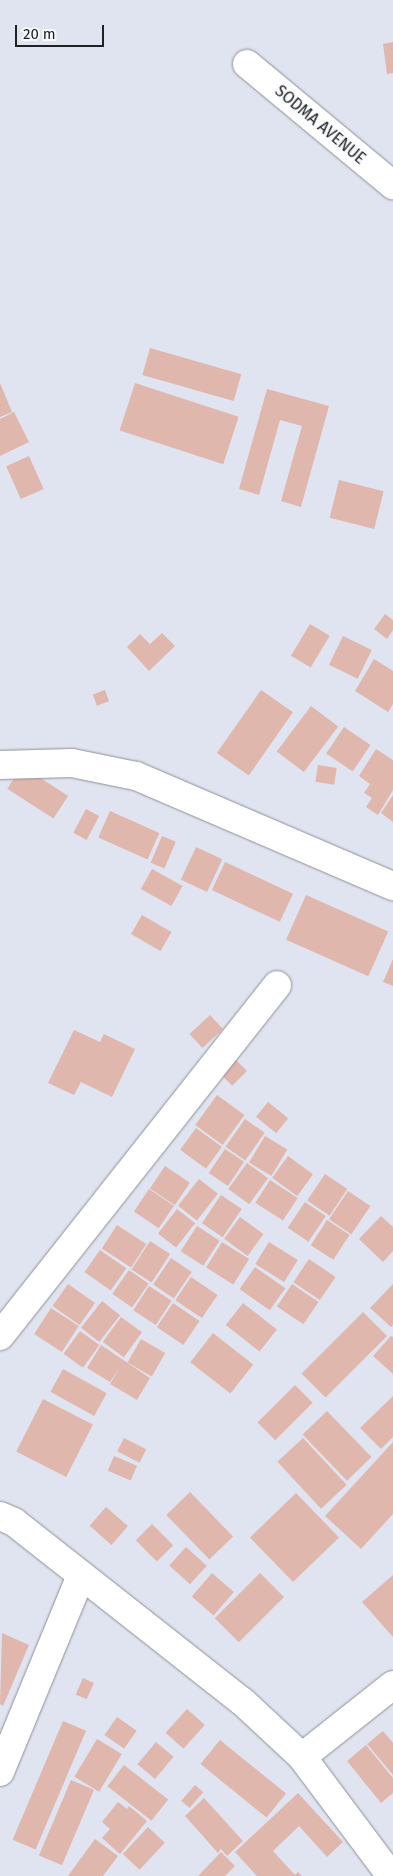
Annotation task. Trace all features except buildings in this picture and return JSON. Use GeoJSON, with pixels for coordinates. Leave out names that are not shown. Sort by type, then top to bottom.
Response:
{"type":"FeatureCollection","features":[{"type":"Feature","properties":{"kind":"street","name":"SODMA AVENUE"},"geometry":{"type":"LineString","coordinates":[[247,64],[391,181]]}},
{"type":"Feature","properties":{"kind":"street"},"geometry":{"type":"LineString","coordinates":[[0,765],[72,763],[136,776],[393,886]]}},
{"type":"Feature","properties":{"kind":"street"},"geometry":{"type":"LineString","coordinates":[[0,1336],[277,985]]}},
{"type":"Feature","properties":{"kind":"street"},"geometry":{"type":"LineString","coordinates":[[0,1516],[14,1522],[243,1702],[302,1757],[391,1876]]}},
{"type":"Feature","properties":{"kind":"street"},"geometry":{"type":"LineString","coordinates":[[0,1772],[81,1575]]}},
{"type":"Feature","properties":{"kind":"street"},"geometry":{"type":"LineString","coordinates":[[302,1757],[393,1686]]}},
{"type":"Feature","properties":{"kind":"shaded area"},"geometry":{"type":"Polygon","coordinates":[[[0,0],[393,0],[393,1876],[0,1876],[0,0]]]}}]}
